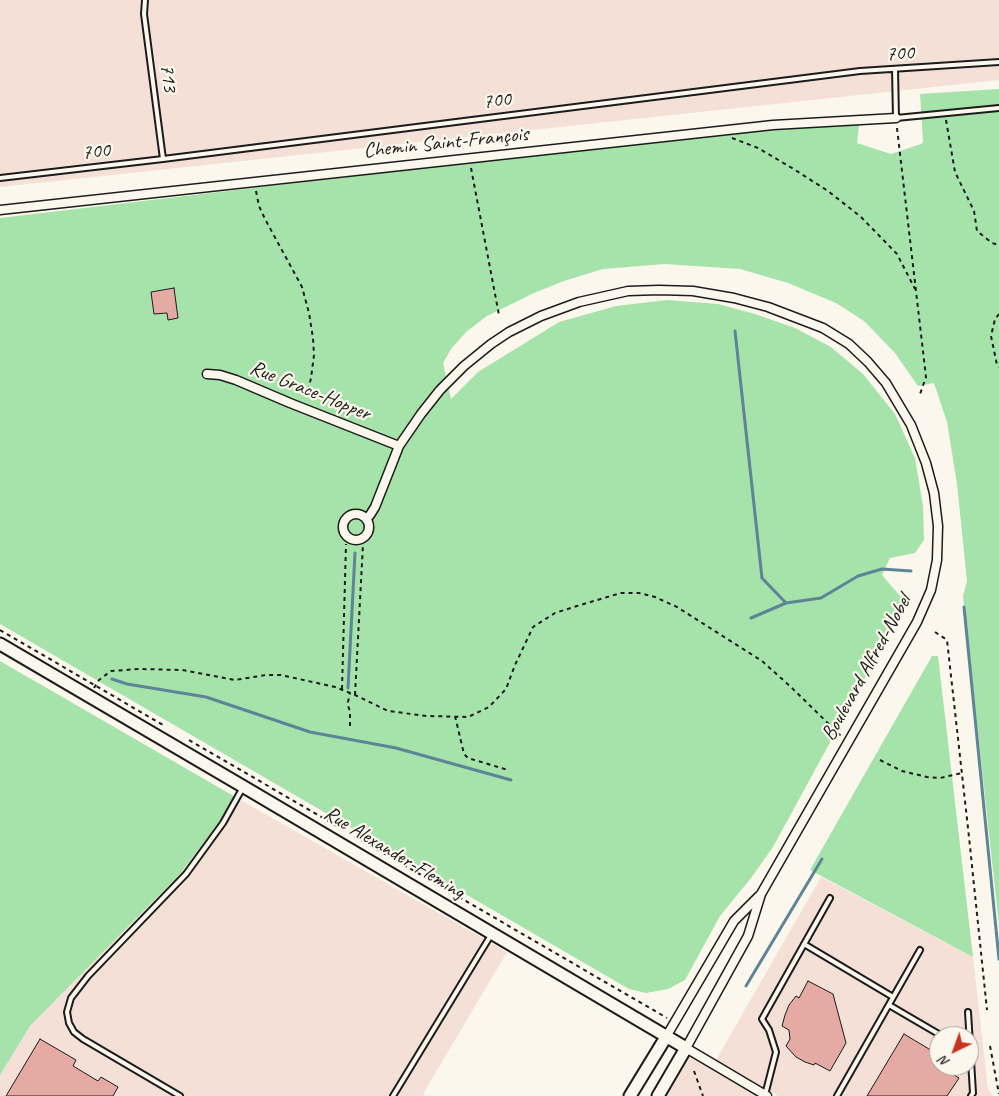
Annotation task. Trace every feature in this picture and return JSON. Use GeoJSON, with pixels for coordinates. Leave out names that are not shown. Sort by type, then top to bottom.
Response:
{"type":"FeatureCollection","features":[{"type":"Feature","properties":{"kind":"street","name":"Chemin Saint-François"},"geometry":{"type":"LineString","coordinates":[[0,210],[773,124],[896,118]]}},
{"type":"Feature","properties":{"kind":"street","name":"Boulevard Alfred-Nobel"},"geometry":{"type":"LineString","coordinates":[[366,519],[375,507],[399,446],[440,390],[464,366],[509,332],[541,316],[579,302],[628,291],[693,291],[734,298],[768,307],[815,324],[848,344],[868,362],[886,383],[911,425],[926,463],[934,494],[938,526],[937,560],[930,590],[917,622],[760,894],[734,921],[630,1096]]}},
{"type":"Feature","properties":{"kind":"street","name":"Rue Grace-Hopper"},"geometry":{"type":"LineString","coordinates":[[207,374],[220,375],[236,380],[399,446]]}},
{"type":"Feature","properties":{"kind":"street","name":"Rue Alexander-Fleming"},"geometry":{"type":"LineString","coordinates":[[0,644],[766,1095]]}},
{"type":"Feature","properties":{"kind":"street","name":"Boulevard Alfred-Nobel"},"geometry":{"type":"LineString","coordinates":[[658,1096],[748,936],[760,894]]}},
{"type":"Feature","properties":{"kind":"lane","name":"713"},"geometry":{"type":"LineString","coordinates":[[145,0],[144,14],[163,159]]}},
{"type":"Feature","properties":{"kind":"lane","name":"700"},"geometry":{"type":"LineString","coordinates":[[0,178],[860,71],[999,62]]}},
{"type":"Feature","properties":{"kind":"lane"},"geometry":{"type":"LineString","coordinates":[[894,69],[896,118],[999,108]]}},
{"type":"Feature","properties":{"kind":"lane"},"geometry":{"type":"LineString","coordinates":[[180,1096],[74,1032],[69,1023],[67,1012],[71,998],[88,976],[186,874],[222,823],[244,786]]}},
{"type":"Feature","properties":{"kind":"lane"},"geometry":{"type":"LineString","coordinates":[[766,1095],[776,1052],[769,1030],[762,1019],[830,898]]}},
{"type":"Feature","properties":{"kind":"lane"},"geometry":{"type":"LineString","coordinates":[[393,1096],[492,933]]}},
{"type":"Feature","properties":{"kind":"lane"},"geometry":{"type":"LineString","coordinates":[[804,944],[893,997]]}},
{"type":"Feature","properties":{"kind":"lane"},"geometry":{"type":"LineString","coordinates":[[836,1096],[920,950]]}},
{"type":"Feature","properties":{"kind":"lane"},"geometry":{"type":"LineString","coordinates":[[889,1005],[929,1028]]}},
{"type":"Feature","properties":{"kind":"lane"},"geometry":{"type":"LineString","coordinates":[[968,1012],[969,1026]]}},
{"type":"Feature","properties":{"kind":"lane"},"geometry":{"type":"LineString","coordinates":[[971,1096],[973,1093],[972,1076]]}},
{"type":"Feature","properties":{"kind":"path"},"geometry":{"type":"LineString","coordinates":[[945,113],[956,172],[974,212],[977,231],[992,243],[999,245]]}},
{"type":"Feature","properties":{"kind":"path"},"geometry":{"type":"LineString","coordinates":[[896,118],[926,377],[919,397]]}},
{"type":"Feature","properties":{"kind":"path"},"geometry":{"type":"LineString","coordinates":[[731,138],[758,148],[792,168],[828,191],[861,217],[897,254],[916,291]]}},
{"type":"Feature","properties":{"kind":"path"},"geometry":{"type":"LineString","coordinates":[[469,158],[500,315]]}},
{"type":"Feature","properties":{"kind":"path"},"geometry":{"type":"LineString","coordinates":[[253,182],[265,219],[302,287],[309,313],[314,355],[307,395]]}},
{"type":"Feature","properties":{"kind":"path"},"geometry":{"type":"LineString","coordinates":[[999,314],[991,336],[996,364],[999,367]]}},
{"type":"Feature","properties":{"kind":"path"},"geometry":{"type":"LineString","coordinates":[[342,689],[346,544]]}},
{"type":"Feature","properties":{"kind":"path"},"geometry":{"type":"LineString","coordinates":[[355,695],[363,544]]}},
{"type":"Feature","properties":{"kind":"path"},"geometry":{"type":"LineString","coordinates":[[89,696],[99,680],[111,671],[139,669],[182,670],[235,680],[266,675],[281,675],[342,689],[388,711],[427,716],[468,717],[489,707],[506,689],[515,665],[534,627],[555,613],[622,593],[639,593],[655,597],[677,607],[762,661],[847,743]]}},
{"type":"Feature","properties":{"kind":"path"},"geometry":{"type":"LineString","coordinates":[[0,630],[164,725]]}},
{"type":"Feature","properties":{"kind":"path"},"geometry":{"type":"LineString","coordinates":[[935,632],[947,640],[987,1010]]}},
{"type":"Feature","properties":{"kind":"path"},"geometry":{"type":"LineString","coordinates":[[350,693],[348,702],[350,726]]}},
{"type":"Feature","properties":{"kind":"path"},"geometry":{"type":"LineString","coordinates":[[455,716],[464,754],[468,758],[508,770]]}},
{"type":"Feature","properties":{"kind":"path","name":"Rue Alexander-Fleming"},"geometry":{"type":"LineString","coordinates":[[190,740],[669,1019]]}},
{"type":"Feature","properties":{"kind":"path"},"geometry":{"type":"LineString","coordinates":[[880,760],[902,771],[926,777],[940,778],[962,773]]}},
{"type":"Feature","properties":{"kind":"path"},"geometry":{"type":"LineString","coordinates":[[990,1046],[999,1094]]}},
{"type":"Feature","properties":{"kind":"path"},"geometry":{"type":"LineString","coordinates":[[694,1071],[703,1096]]}},
{"type":"Feature","properties":{"kind":"shaded area"},"geometry":{"type":"Polygon","coordinates":[[[0,0],[999,0],[999,80],[0,187],[0,0]]]}},
{"type":"Feature","properties":{"kind":"shaded area"},"geometry":{"type":"Polygon","coordinates":[[[237,798],[507,952],[423,1094],[425,1096],[0,1096],[0,1075],[30,1026],[180,874],[237,798]]]}},
{"type":"Feature","properties":{"kind":"shaded area"},"geometry":{"type":"Polygon","coordinates":[[[821,877],[973,957],[988,1089],[993,1096],[778,1096],[716,1060],[821,877]]]}},
{"type":"Feature","properties":{"kind":"shaded area"},"geometry":{"type":"Polygon","coordinates":[[[690,1056],[757,1096],[666,1096],[690,1056]]]}},
{"type":"Feature","properties":{"kind":"green space"},"geometry":{"type":"Polygon","coordinates":[[[999,89],[999,925],[963,596],[967,581],[957,484],[947,422],[934,383],[918,386],[895,353],[864,321],[836,303],[788,283],[740,269],[665,264],[603,269],[534,293],[487,316],[466,332],[451,349],[443,363],[451,399],[478,372],[559,322],[616,306],[667,300],[718,304],[795,328],[831,347],[863,374],[895,414],[915,458],[923,506],[924,540],[915,553],[890,558],[882,575],[906,603],[773,847],[720,916],[685,980],[668,989],[646,993],[629,989],[0,624],[0,218],[860,116],[857,143],[891,154],[923,142],[920,94],[999,89]]]}},
{"type":"Feature","properties":{"kind":"green space"},"geometry":{"type":"Polygon","coordinates":[[[932,656],[938,656],[973,957],[810,870],[932,656]]]}},
{"type":"Feature","properties":{"kind":"green space"},"geometry":{"type":"Polygon","coordinates":[[[0,661],[237,798],[180,874],[30,1026],[0,1075],[0,661]]]}},
{"type":"Feature","properties":{"kind":"building"},"geometry":{"type":"Polygon","coordinates":[[[174,288],[178,318],[168,320],[167,313],[154,314],[151,292],[174,288]]]}},
{"type":"Feature","properties":{"kind":"building"},"geometry":{"type":"Polygon","coordinates":[[[808,981],[833,994],[846,1043],[830,1071],[815,1063],[814,1065],[796,1057],[786,1046],[790,1039],[789,1030],[782,1026],[785,1015],[789,1005],[796,996],[799,998],[808,981]]]}},
{"type":"Feature","properties":{"kind":"building"},"geometry":{"type":"Polygon","coordinates":[[[904,1034],[929,1049],[929,1076],[956,1076],[959,1078],[947,1096],[867,1096],[904,1034]]]}},
{"type":"Feature","properties":{"kind":"building"},"geometry":{"type":"Polygon","coordinates":[[[40,1039],[76,1060],[73,1066],[98,1081],[101,1077],[118,1087],[113,1096],[6,1096],[40,1039]]]}},
{"type":"Feature","properties":{"kind":"waterway"},"geometry":{"type":"LineString","coordinates":[[735,331],[762,578],[786,603]]}},
{"type":"Feature","properties":{"kind":"waterway"},"geometry":{"type":"LineString","coordinates":[[348,688],[355,553]]}},
{"type":"Feature","properties":{"kind":"waterway"},"geometry":{"type":"LineString","coordinates":[[751,618],[786,603],[821,598],[858,576],[882,569],[911,571]]}},
{"type":"Feature","properties":{"kind":"waterway"},"geometry":{"type":"LineString","coordinates":[[964,607],[999,959]]}},
{"type":"Feature","properties":{"kind":"waterway"},"geometry":{"type":"LineString","coordinates":[[112,679],[127,684],[206,697],[310,732],[396,748],[511,780]]}},
{"type":"Feature","properties":{"kind":"waterway"},"geometry":{"type":"LineString","coordinates":[[746,986],[822,859]]}}]}
